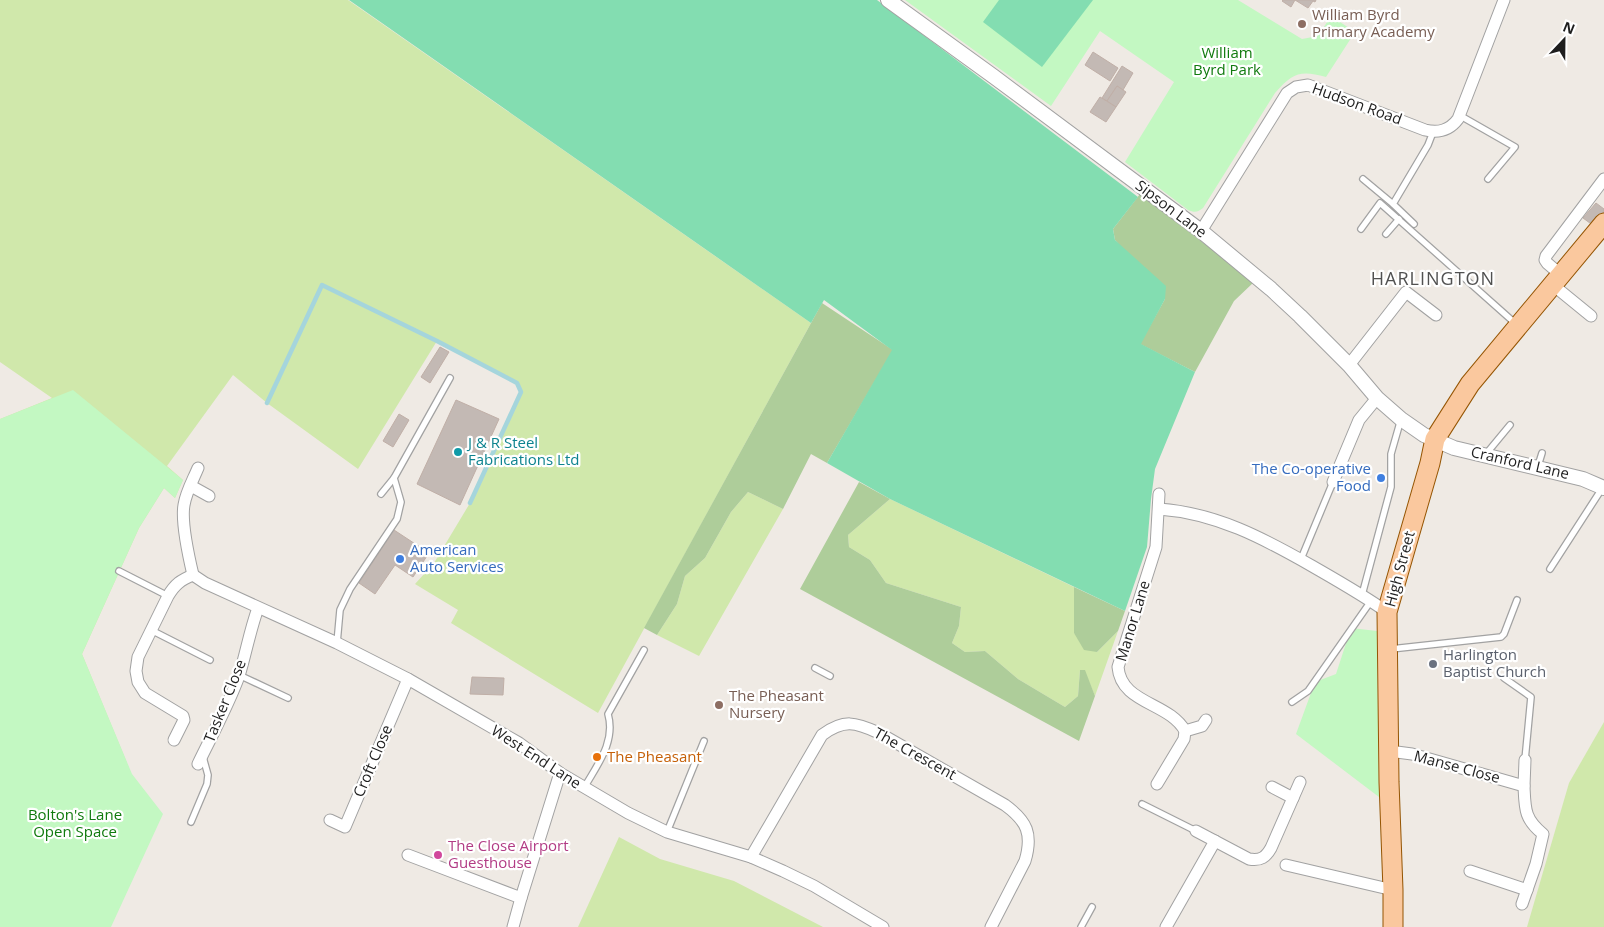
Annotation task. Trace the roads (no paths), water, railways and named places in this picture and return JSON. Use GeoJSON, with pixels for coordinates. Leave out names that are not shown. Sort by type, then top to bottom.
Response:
{"type":"FeatureCollection","features":[{"type":"Feature","properties":{"kind":"main road","name":"High Street"},"geometry":{"type":"LineString","coordinates":[[1393,927],[1394,890],[1389,782],[1387,612],[1435,440],[1470,384],[1604,223]]}},
{"type":"Feature","properties":{"kind":"street","name":"Sipson Lane"},"geometry":{"type":"LineString","coordinates":[[888,0],[986,70],[1201,231],[1271,289],[1349,365],[1377,398],[1401,419],[1424,435],[1435,440]]}},
{"type":"Feature","properties":{"kind":"street"},"geometry":{"type":"LineString","coordinates":[[1433,132],[1439,132],[1451,126],[1459,115],[1504,0]]}},
{"type":"Feature","properties":{"kind":"street","name":"Hudson Road"},"geometry":{"type":"LineString","coordinates":[[1201,231],[1287,93],[1296,87],[1308,85],[1433,132]]}},
{"type":"Feature","properties":{"kind":"street"},"geometry":{"type":"LineString","coordinates":[[1592,316],[1557,280],[1547,263],[1546,256],[1604,178]]}},
{"type":"Feature","properties":{"kind":"street"},"geometry":{"type":"LineString","coordinates":[[1349,365],[1406,292],[1436,315]]}},
{"type":"Feature","properties":{"kind":"street"},"geometry":{"type":"LineString","coordinates":[[1333,482],[1358,420],[1377,398]]}},
{"type":"Feature","properties":{"kind":"street","name":"Cranford Lane"},"geometry":{"type":"LineString","coordinates":[[1435,440],[1454,448],[1486,455],[1540,460],[1603,488]]}},
{"type":"Feature","properties":{"kind":"street"},"geometry":{"type":"LineString","coordinates":[[174,740],[184,720],[183,716],[152,699],[145,693],[138,682],[136,671],[138,657],[168,596],[174,586],[181,580],[193,575],[187,550],[183,508],[198,468]]}},
{"type":"Feature","properties":{"kind":"street"},"geometry":{"type":"LineString","coordinates":[[191,486],[209,496]]}},
{"type":"Feature","properties":{"kind":"street","name":"Manor Lane"},"geometry":{"type":"LineString","coordinates":[[1159,494],[1156,547],[1118,667],[1119,676],[1128,690],[1177,719],[1185,730]]}},
{"type":"Feature","properties":{"kind":"street"},"geometry":{"type":"LineString","coordinates":[[1159,509],[1182,511],[1240,528],[1271,542],[1387,612]]}},
{"type":"Feature","properties":{"kind":"street","name":"West End Lane"},"geometry":{"type":"LineString","coordinates":[[193,575],[205,583],[337,643],[408,679],[519,743],[560,773],[628,813],[666,832],[751,857],[814,886],[883,927]]}},
{"type":"Feature","properties":{"kind":"street","name":"Tasker Close"},"geometry":{"type":"LineString","coordinates":[[200,760],[239,675],[250,630],[258,608]]}},
{"type":"Feature","properties":{"kind":"street","name":"Croft Close"},"geometry":{"type":"LineString","coordinates":[[330,820],[345,827],[408,679]]}},
{"type":"Feature","properties":{"kind":"street"},"geometry":{"type":"LineString","coordinates":[[1157,784],[1184,739],[1185,730],[1202,726],[1206,720]]}},
{"type":"Feature","properties":{"kind":"street","name":"The Crescent"},"geometry":{"type":"LineString","coordinates":[[751,857],[822,735],[842,724],[853,723],[862,725],[879,732],[1005,805],[1016,813],[1023,822],[1028,832],[1029,841],[1025,861],[991,927]]}},
{"type":"Feature","properties":{"kind":"street","name":"Manse Close"},"geometry":{"type":"LineString","coordinates":[[1389,752],[1412,754],[1524,786]]}},
{"type":"Feature","properties":{"kind":"street"},"geometry":{"type":"LineString","coordinates":[[1522,904],[1544,834],[1530,821],[1525,812],[1525,760]]}},
{"type":"Feature","properties":{"kind":"street"},"geometry":{"type":"LineString","coordinates":[[513,927],[560,773]]}},
{"type":"Feature","properties":{"kind":"street"},"geometry":{"type":"LineString","coordinates":[[1196,831],[1249,859],[1262,859],[1271,848],[1300,782]]}},
{"type":"Feature","properties":{"kind":"street"},"geometry":{"type":"LineString","coordinates":[[1272,788],[1294,798]]}},
{"type":"Feature","properties":{"kind":"street"},"geometry":{"type":"LineString","coordinates":[[1166,927],[1215,841]]}},
{"type":"Feature","properties":{"kind":"street"},"geometry":{"type":"LineString","coordinates":[[408,855],[521,898]]}},
{"type":"Feature","properties":{"kind":"street"},"geometry":{"type":"LineString","coordinates":[[1286,865],[1394,890]]}},
{"type":"Feature","properties":{"kind":"street"},"geometry":{"type":"LineString","coordinates":[[1470,871],[1527,890]]}},
{"type":"Feature","properties":{"kind":"lane"},"geometry":{"type":"LineString","coordinates":[[1459,115],[1515,147],[1488,179]]}},
{"type":"Feature","properties":{"kind":"lane"},"geometry":{"type":"LineString","coordinates":[[1393,204],[1428,145],[1433,132]]}},
{"type":"Feature","properties":{"kind":"lane"},"geometry":{"type":"LineString","coordinates":[[1363,179],[1414,224]]}},
{"type":"Feature","properties":{"kind":"lane"},"geometry":{"type":"LineString","coordinates":[[1362,229],[1380,203],[1518,325]]}},
{"type":"Feature","properties":{"kind":"lane"},"geometry":{"type":"LineString","coordinates":[[1386,234],[1399,219]]}},
{"type":"Feature","properties":{"kind":"lane"},"geometry":{"type":"LineString","coordinates":[[381,494],[394,478],[450,378]]}},
{"type":"Feature","properties":{"kind":"lane"},"geometry":{"type":"LineString","coordinates":[[1292,702],[1308,691],[1366,598],[1391,487],[1391,454],[1401,419]]}},
{"type":"Feature","properties":{"kind":"lane"},"geometry":{"type":"LineString","coordinates":[[1486,455],[1510,425]]}},
{"type":"Feature","properties":{"kind":"lane"},"geometry":{"type":"LineString","coordinates":[[337,643],[340,610],[350,589],[403,508],[394,478]]}},
{"type":"Feature","properties":{"kind":"lane"},"geometry":{"type":"LineString","coordinates":[[1301,559],[1333,482]]}},
{"type":"Feature","properties":{"kind":"lane"},"geometry":{"type":"LineString","coordinates":[[1550,569],[1603,488]]}},
{"type":"Feature","properties":{"kind":"lane"},"geometry":{"type":"LineString","coordinates":[[119,571],[168,596]]}},
{"type":"Feature","properties":{"kind":"lane"},"geometry":{"type":"LineString","coordinates":[[1388,649],[1501,637],[1504,634],[1517,600]]}},
{"type":"Feature","properties":{"kind":"lane"},"geometry":{"type":"LineString","coordinates":[[151,630],[210,660]]}},
{"type":"Feature","properties":{"kind":"lane"},"geometry":{"type":"LineString","coordinates":[[584,788],[611,736],[611,724],[608,714],[644,650]]}},
{"type":"Feature","properties":{"kind":"lane"},"geometry":{"type":"LineString","coordinates":[[815,668],[830,676]]}},
{"type":"Feature","properties":{"kind":"lane"},"geometry":{"type":"LineString","coordinates":[[239,675],[288,698]]}},
{"type":"Feature","properties":{"kind":"lane"},"geometry":{"type":"LineString","coordinates":[[1504,678],[1532,697],[1525,760]]}},
{"type":"Feature","properties":{"kind":"lane"},"geometry":{"type":"LineString","coordinates":[[666,832],[704,741]]}},
{"type":"Feature","properties":{"kind":"lane"},"geometry":{"type":"LineString","coordinates":[[191,822],[207,784],[208,775],[200,760]]}},
{"type":"Feature","properties":{"kind":"lane"},"geometry":{"type":"LineString","coordinates":[[1142,804],[1196,831]]}},
{"type":"Feature","properties":{"kind":"lane"},"geometry":{"type":"LineString","coordinates":[[1081,927],[1092,907]]}},
{"type":"Feature","properties":{"kind":"waterway"},"geometry":{"type":"LineString","coordinates":[[267,403],[322,285],[437,341],[517,383],[521,392],[470,503]]}},
{"type":"Feature","properties":{"kind":"place","name":"William Byrd Primary Academy"},"geometry":{"type":"Point","coordinates":[1302,24]}},
{"type":"Feature","properties":{"kind":"place","name":"J & R Steel Fabrications Ltd"},"geometry":{"type":"Point","coordinates":[458,452]}},
{"type":"Feature","properties":{"kind":"place","name":"The Co-operative Food"},"geometry":{"type":"Point","coordinates":[1381,478]}},
{"type":"Feature","properties":{"kind":"place","name":"American Auto Services"},"geometry":{"type":"Point","coordinates":[400,559]}},
{"type":"Feature","properties":{"kind":"place","name":"Harlington Baptist Church"},"geometry":{"type":"Point","coordinates":[1433,664]}},
{"type":"Feature","properties":{"kind":"place","name":"The Pheasant Nursery"},"geometry":{"type":"Point","coordinates":[719,705]}},
{"type":"Feature","properties":{"kind":"place","name":"The Pheasant"},"geometry":{"type":"Point","coordinates":[597,757]}},
{"type":"Feature","properties":{"kind":"place","name":"The Close Airport Guesthouse"},"geometry":{"type":"Point","coordinates":[438,855]}},
{"type":"Feature","properties":{"kind":"district","name":"HARLINGTON"},"geometry":{"type":"Point","coordinates":[1433,279]}},
{"type":"Feature","properties":{"kind":"park label","name":"William Byrd Park"},"geometry":{"type":"Point","coordinates":[1227,62]}},
{"type":"Feature","properties":{"kind":"park label","name":"Bolton's Lane Open Space"},"geometry":{"type":"Point","coordinates":[75,824]}}]}
